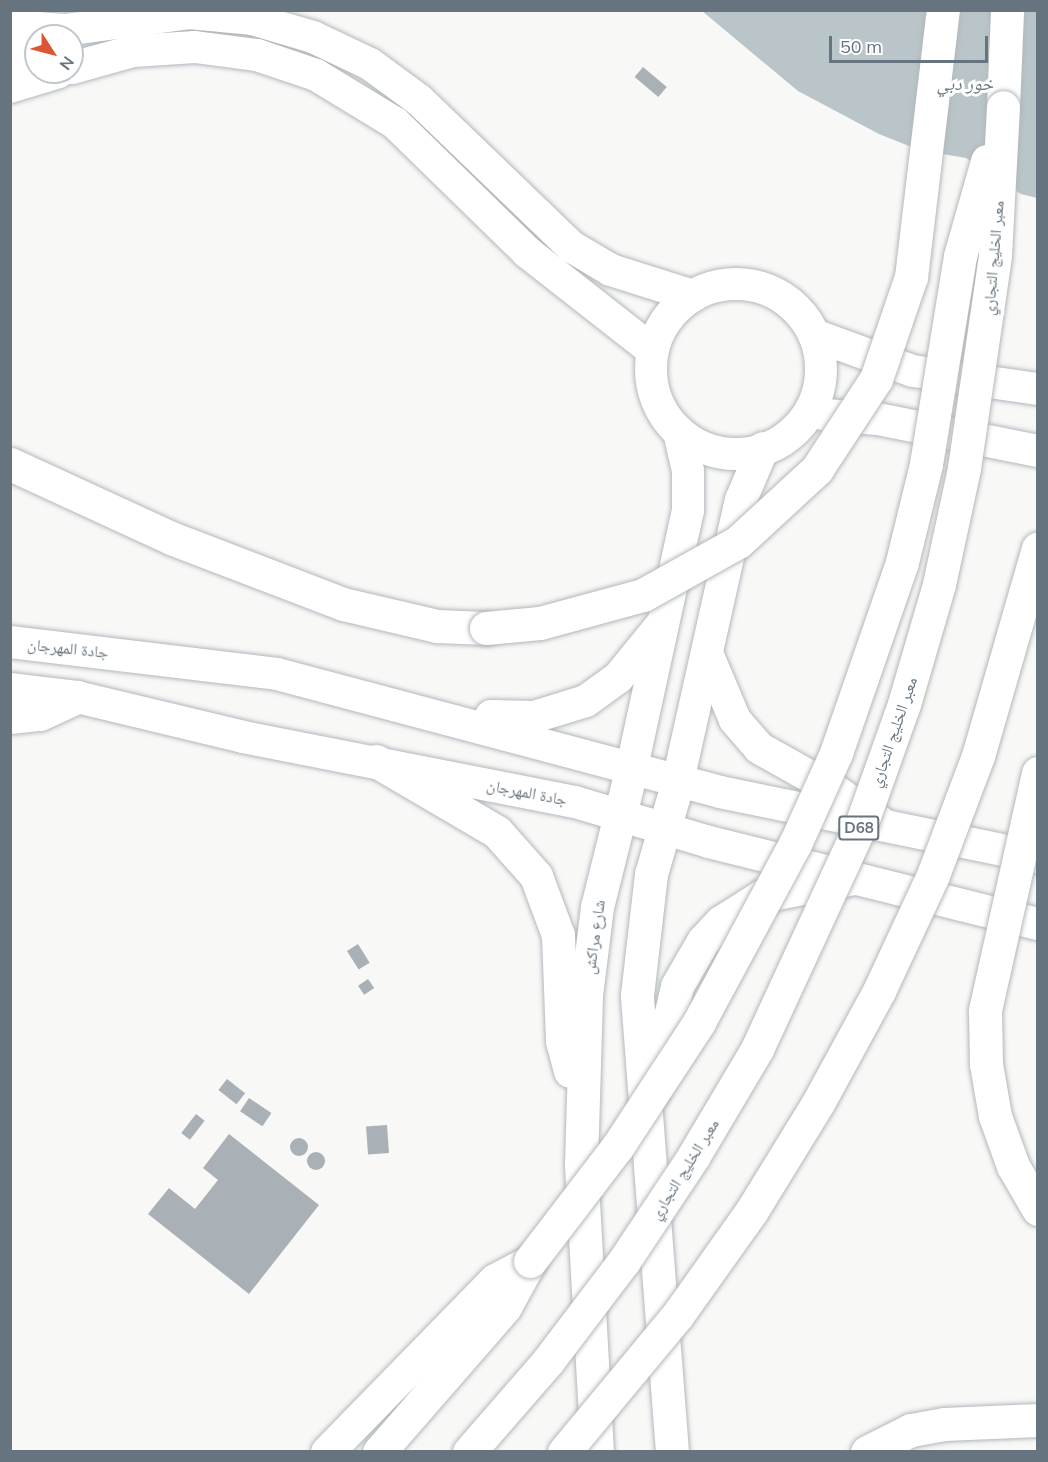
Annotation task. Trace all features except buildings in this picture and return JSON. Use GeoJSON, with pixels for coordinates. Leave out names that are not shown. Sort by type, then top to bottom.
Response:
{"type":"FeatureCollection","features":[{"type":"Feature","properties":{"kind":"main road"},"geometry":{"type":"LineString","coordinates":[[10,464],[171,538],[343,604],[437,626],[486,628],[592,612],[692,571],[738,543],[779,508],[836,443],[876,379],[911,277],[943,10]]}},
{"type":"Feature","properties":{"kind":"main road","name":"معبر الخليج التجاري"},"geometry":{"type":"LineString","coordinates":[[470,1452],[548,1361],[624,1262],[693,1157],[757,1049],[862,822],[904,704],[936,595],[964,468],[995,255],[1007,10]]}},
{"type":"Feature","properties":{"kind":"main road"},"geometry":{"type":"LineString","coordinates":[[379,1452],[505,1307],[530,1261],[618,1146],[699,1022],[790,854],[836,753],[902,562],[928,453],[960,256],[1003,107]]}},
{"type":"Feature","properties":{"kind":"main road"},"geometry":{"type":"LineString","coordinates":[[564,1452],[677,1316],[751,1212],[818,1103],[879,991],[933,875],[978,756],[1038,548]]}},
{"type":"Feature","properties":{"kind":"main road"},"geometry":{"type":"LineString","coordinates":[[10,717],[40,714],[77,697]]}},
{"type":"Feature","properties":{"kind":"main road"},"geometry":{"type":"LineString","coordinates":[[376,761],[497,832],[536,876],[558,935],[563,1052],[582,1107]]}},
{"type":"Feature","properties":{"kind":"main road","name":"شارع مراكش"},"geometry":{"type":"LineString","coordinates":[[597,1452],[582,1107],[590,951],[619,815],[632,767]]}},
{"type":"Feature","properties":{"kind":"main road"},"geometry":{"type":"LineString","coordinates":[[1038,773],[985,1011],[986,1064],[995,1116],[1013,1166],[1038,1209]]}},
{"type":"Feature","properties":{"kind":"main road"},"geometry":{"type":"LineString","coordinates":[[672,1452],[638,1036],[639,954],[651,874],[678,781]]}},
{"type":"Feature","properties":{"kind":"main road"},"geometry":{"type":"LineString","coordinates":[[646,1122],[677,987],[703,941],[721,922],[762,896],[854,878]]}},
{"type":"Feature","properties":{"kind":"main road"},"geometry":{"type":"LineString","coordinates":[[327,1452],[495,1280],[530,1261]]}},
{"type":"Feature","properties":{"kind":"main road"},"geometry":{"type":"LineString","coordinates":[[867,1452],[912,1430],[944,1424],[1038,1420]]}},
{"type":"Feature","properties":{"kind":"street"},"geometry":{"type":"LineString","coordinates":[[10,26],[65,30],[189,13],[252,20],[313,37],[370,64],[419,100],[572,247],[611,270],[693,296]]}},
{"type":"Feature","properties":{"kind":"street"},"geometry":{"type":"LineString","coordinates":[[10,44],[10,79]]}},
{"type":"Feature","properties":{"kind":"street"},"geometry":{"type":"LineString","coordinates":[[84,65],[133,51],[195,47],[257,55],[344,88],[403,130],[551,274],[652,350]]}},
{"type":"Feature","properties":{"kind":"street"},"geometry":{"type":"LineString","coordinates":[[739,286],[769,293],[795,310],[814,335],[822,366],[811,414],[790,435],[763,448],[728,452],[679,432],[657,404],[651,377],[652,350],[665,320],[693,296],[739,286]]}},
{"type":"Feature","properties":{"kind":"street"},"geometry":{"type":"LineString","coordinates":[[814,335],[913,370],[1038,389]]}},
{"type":"Feature","properties":{"kind":"street"},"geometry":{"type":"LineString","coordinates":[[811,414],[878,419],[1038,451]]}},
{"type":"Feature","properties":{"kind":"street","name":"شارع مراكش"},"geometry":{"type":"LineString","coordinates":[[632,767],[688,511],[688,471],[679,432]]}},
{"type":"Feature","properties":{"kind":"street"},"geometry":{"type":"LineString","coordinates":[[678,781],[709,658],[741,500],[763,448]]}},
{"type":"Feature","properties":{"kind":"street"},"geometry":{"type":"LineString","coordinates":[[447,716],[534,717],[586,701],[618,678],[665,620]]}},
{"type":"Feature","properties":{"kind":"street","name":"جادة المهرجان"},"geometry":{"type":"LineString","coordinates":[[10,642],[278,674],[447,716],[678,781],[890,830],[1038,857]]}},
{"type":"Feature","properties":{"kind":"street"},"geometry":{"type":"LineString","coordinates":[[709,658],[735,720],[759,748],[836,791],[890,830]]}},
{"type":"Feature","properties":{"kind":"street","name":"جادة المهرجان"},"geometry":{"type":"LineString","coordinates":[[10,689],[77,697],[243,737],[376,761],[619,815],[854,878],[1038,924]]}},
{"type":"Feature","properties":{"kind":"water","name":"خور دبي"},"geometry":{"type":"Polygon","coordinates":[[[702,11],[1037,11],[1037,198],[1021,194],[966,158],[919,150],[879,134],[798,91],[702,11]]]}}]}
